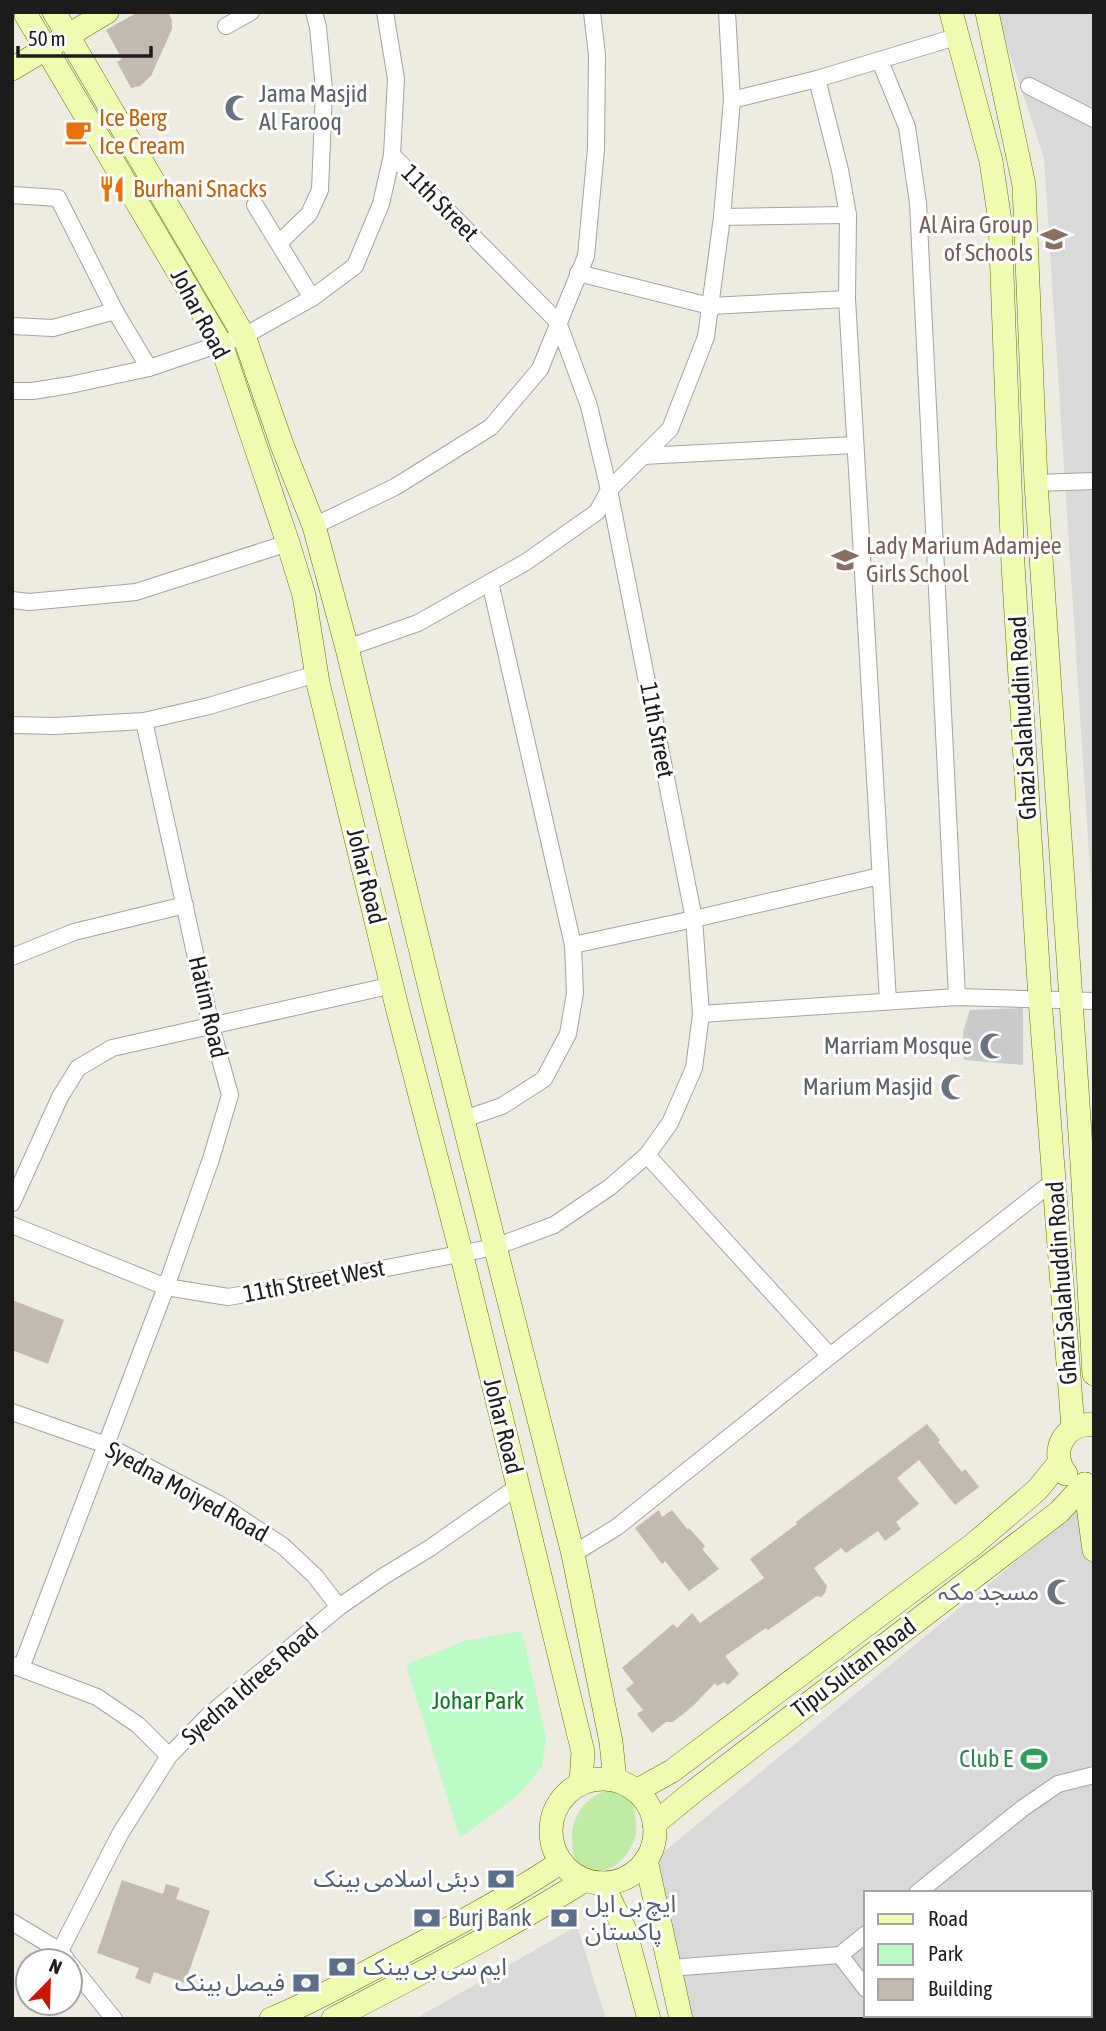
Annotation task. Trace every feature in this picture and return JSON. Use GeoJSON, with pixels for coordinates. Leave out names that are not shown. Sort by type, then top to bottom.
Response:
{"type":"FeatureCollection","features":[{"type":"Feature","properties":{"kind":"street","name":"Johar Road"},"geometry":{"type":"LineString","coordinates":[[54,12],[244,337],[314,526],[347,648],[573,1554],[611,1742],[615,1780]]}},
{"type":"Feature","properties":{"kind":"street"},"geometry":{"type":"LineString","coordinates":[[12,69],[107,12]]}},
{"type":"Feature","properties":{"kind":"street"},"geometry":{"type":"LineString","coordinates":[[226,26],[250,12]]}},
{"type":"Feature","properties":{"kind":"street"},"geometry":{"type":"LineString","coordinates":[[279,243],[309,214],[320,190],[324,90],[314,12]]}},
{"type":"Feature","properties":{"kind":"street"},"geometry":{"type":"LineString","coordinates":[[12,391],[33,391],[70,385],[149,368],[244,337],[313,298],[355,266],[381,204],[391,155],[396,79],[385,12]]}},
{"type":"Feature","properties":{"kind":"street"},"geometry":{"type":"LineString","coordinates":[[314,526],[396,486],[491,427],[540,369],[586,256],[596,149],[597,55],[592,12]]}},
{"type":"Feature","properties":{"kind":"street"},"geometry":{"type":"LineString","coordinates":[[347,648],[418,623],[526,562],[597,512],[609,490],[670,429],[706,338],[722,217],[732,100],[727,12]]}},
{"type":"Feature","properties":{"kind":"street","name":"Ghazi Salahuddin Road"},"geometry":{"type":"LineString","coordinates":[[951,12],[991,161],[1000,220],[1013,565],[1040,999],[1054,1181],[1083,1427]]}},
{"type":"Feature","properties":{"kind":"street","name":"Ghazi Salahuddin Road"},"geometry":{"type":"LineString","coordinates":[[987,12],[1024,185],[1036,482],[1094,1374]]}},
{"type":"Feature","properties":{"kind":"street","name":"Johar Road"},"geometry":{"type":"LineString","coordinates":[[23,17],[45,48],[221,344],[288,543],[304,595],[317,679],[583,1752],[581,1783]]}},
{"type":"Feature","properties":{"kind":"street"},"geometry":{"type":"LineString","coordinates":[[732,100],[817,79],[959,36]]}},
{"type":"Feature","properties":{"kind":"street"},"geometry":{"type":"LineString","coordinates":[[880,61],[907,127],[918,203],[957,998]]}},
{"type":"Feature","properties":{"kind":"street"},"geometry":{"type":"LineString","coordinates":[[817,79],[840,170],[848,215],[847,299],[888,1001]]}},
{"type":"Feature","properties":{"kind":"street"},"geometry":{"type":"LineString","coordinates":[[1029,86],[1094,119]]}},
{"type":"Feature","properties":{"kind":"street","name":"11th Street"},"geometry":{"type":"LineString","coordinates":[[391,155],[558,322],[589,406],[609,490],[694,919],[701,1014],[694,1068],[670,1123],[647,1155],[610,1187],[554,1225],[495,1247],[461,1252]]}},
{"type":"Feature","properties":{"kind":"street"},"geometry":{"type":"LineString","coordinates":[[12,195],[58,198],[115,312],[149,368]]}},
{"type":"Feature","properties":{"kind":"street"},"geometry":{"type":"LineString","coordinates":[[255,205],[313,298]]}},
{"type":"Feature","properties":{"kind":"street"},"geometry":{"type":"LineString","coordinates":[[722,217],[848,215]]}},
{"type":"Feature","properties":{"kind":"street"},"geometry":{"type":"LineString","coordinates":[[578,273],[710,306],[847,299]]}},
{"type":"Feature","properties":{"kind":"street"},"geometry":{"type":"LineString","coordinates":[[12,326],[53,328],[115,312]]}},
{"type":"Feature","properties":{"kind":"street"},"geometry":{"type":"LineString","coordinates":[[643,456],[855,444]]}},
{"type":"Feature","properties":{"kind":"street"},"geometry":{"type":"LineString","coordinates":[[1036,482],[1094,481]]}},
{"type":"Feature","properties":{"kind":"street"},"geometry":{"type":"LineString","coordinates":[[12,600],[29,602],[136,592],[288,543]]}},
{"type":"Feature","properties":{"kind":"street"},"geometry":{"type":"LineString","coordinates":[[464,1119],[502,1106],[544,1079],[568,1034],[575,993],[573,945],[491,582]]}},
{"type":"Feature","properties":{"kind":"street"},"geometry":{"type":"LineString","coordinates":[[12,725],[55,726],[144,721],[352,672]]}},
{"type":"Feature","properties":{"kind":"street","name":"Hatim Road"},"geometry":{"type":"LineString","coordinates":[[17,1667],[166,1287],[230,1095],[211,1026],[144,721]]}},
{"type":"Feature","properties":{"kind":"street"},"geometry":{"type":"LineString","coordinates":[[573,945],[880,876]]}},
{"type":"Feature","properties":{"kind":"street"},"geometry":{"type":"LineString","coordinates":[[13,951],[74,932],[185,905]]}},
{"type":"Feature","properties":{"kind":"street"},"geometry":{"type":"LineString","coordinates":[[12,1203],[60,1097],[78,1068],[112,1048],[211,1026],[395,996],[432,997]]}},
{"type":"Feature","properties":{"kind":"street"},"geometry":{"type":"LineString","coordinates":[[701,1014],[957,998],[1094,1001]]}},
{"type":"Feature","properties":{"kind":"street"},"geometry":{"type":"LineString","coordinates":[[647,1155],[830,1356]]}},
{"type":"Feature","properties":{"kind":"street"},"geometry":{"type":"LineString","coordinates":[[573,1554],[617,1527],[1054,1181]]}},
{"type":"Feature","properties":{"kind":"street","name":"11th Street West"},"geometry":{"type":"LineString","coordinates":[[12,1225],[166,1287],[228,1297],[299,1286],[461,1252]]}},
{"type":"Feature","properties":{"kind":"street","name":"Syedna Moiyed Road"},"geometry":{"type":"LineString","coordinates":[[12,1412],[106,1445],[219,1504],[283,1546],[315,1576],[339,1607]]}},
{"type":"Feature","properties":{"kind":"street"},"geometry":{"type":"LineString","coordinates":[[1083,1427],[1066,1433],[1059,1447],[1059,1463],[1069,1477],[1089,1483],[1094,1550]]}},
{"type":"Feature","properties":{"kind":"street","name":"Tipu Sultan Road"},"geometry":{"type":"LineString","coordinates":[[636,1791],[672,1771],[974,1544],[1037,1490],[1059,1463]]}},
{"type":"Feature","properties":{"kind":"street","name":"Tipu Sultan Road"},"geometry":{"type":"LineString","coordinates":[[654,1824],[745,1751],[1059,1511],[1089,1483]]}},
{"type":"Feature","properties":{"kind":"street","name":"Syedna Idrees Road"},"geometry":{"type":"LineString","coordinates":[[71,1947],[120,1834],[169,1756],[209,1715],[339,1607],[517,1487]]}},
{"type":"Feature","properties":{"kind":"street"},"geometry":{"type":"LineString","coordinates":[[17,1667],[97,1698],[138,1725],[169,1756]]}},
{"type":"Feature","properties":{"kind":"street"},"geometry":{"type":"LineString","coordinates":[[919,1891],[1023,1808],[1058,1784],[1094,1775]]}},
{"type":"Feature","properties":{"kind":"street"},"geometry":{"type":"LineString","coordinates":[[332,2019],[454,1956],[555,1899],[593,1881],[619,1880],[635,1872],[652,1849],[654,1824],[651,1812],[645,1801],[626,1784],[598,1779],[581,1783],[558,1803],[550,1833],[553,1848],[571,1872],[593,1881],[625,1930],[649,2019]]}},
{"type":"Feature","properties":{"kind":"street"},"geometry":{"type":"LineString","coordinates":[[646,1860],[681,2019]]}},
{"type":"Feature","properties":{"kind":"street"},"geometry":{"type":"LineString","coordinates":[[271,2019],[303,2006],[439,1934],[561,1862]]}},
{"type":"Feature","properties":{"kind":"street"},"geometry":{"type":"LineString","coordinates":[[12,1922],[48,1947]]}},
{"type":"Feature","properties":{"kind":"street"},"geometry":{"type":"LineString","coordinates":[[670,1968],[840,1955],[864,1936]]}},
{"type":"Feature","properties":{"kind":"street"},"geometry":{"type":"LineString","coordinates":[[840,1955],[864,1986]]}},
{"type":"Feature","properties":{"kind":"street"},"geometry":{"type":"LineString","coordinates":[[84,1982],[114,2019]]}},
{"type":"Feature","properties":{"kind":"shaded area"},"geometry":{"type":"Polygon","coordinates":[[[996,12],[1094,12],[1094,932],[1044,158],[996,12]]]}},
{"type":"Feature","properties":{"kind":"shaded area","name":"Marriam Mosque"},"geometry":{"type":"Polygon","coordinates":[[[1023,1008],[1023,1065],[964,1060],[963,1032],[970,1010],[1023,1008]]]}},
{"type":"Feature","properties":{"kind":"shaded area"},"geometry":{"type":"Polygon","coordinates":[[[1094,1497],[1094,2019],[692,2019],[654,1860],[1094,1497]]]}},
{"type":"Feature","properties":{"kind":"shaded area"},"geometry":{"type":"Polygon","coordinates":[[[577,1926],[606,2019],[415,2019],[577,1926]]]}},
{"type":"Feature","properties":{"kind":"green space","name":"Johar Park"},"geometry":{"type":"Polygon","coordinates":[[[522,1631],[546,1737],[542,1767],[517,1796],[460,1838],[406,1665],[464,1641],[522,1631]]]}},
{"type":"Feature","properties":{"kind":"green space"},"geometry":{"type":"Polygon","coordinates":[[[618,1789],[633,1807],[636,1824],[634,1840],[625,1856],[612,1867],[595,1870],[586,1867],[574,1856],[572,1840],[575,1821],[591,1798],[608,1790],[618,1789]]]}},
{"type":"Feature","properties":{"kind":"building"},"geometry":{"type":"Polygon","coordinates":[[[138,12],[168,12],[172,29],[151,76],[140,86],[131,88],[117,62],[122,59],[106,30],[138,12]]]}},
{"type":"Feature","properties":{"kind":"building"},"geometry":{"type":"Polygon","coordinates":[[[12,1300],[64,1320],[48,1364],[12,1350],[12,1300]]]}},
{"type":"Feature","properties":{"kind":"building"},"geometry":{"type":"Polygon","coordinates":[[[927,1424],[962,1472],[965,1469],[979,1487],[955,1505],[919,1460],[897,1478],[919,1504],[896,1522],[901,1529],[885,1541],[878,1531],[846,1553],[841,1548],[814,1568],[827,1586],[825,1593],[725,1656],[739,1674],[728,1685],[724,1682],[717,1686],[715,1683],[673,1722],[666,1722],[652,1733],[637,1714],[643,1710],[626,1689],[634,1683],[622,1668],[673,1624],[677,1628],[692,1613],[700,1623],[764,1578],[750,1559],[927,1424]]]}},
{"type":"Feature","properties":{"kind":"building"},"geometry":{"type":"Polygon","coordinates":[[[659,1510],[662,1517],[672,1510],[705,1546],[702,1549],[719,1569],[689,1591],[665,1561],[662,1564],[635,1528],[659,1510]]]}},
{"type":"Feature","properties":{"kind":"building"},"geometry":{"type":"Polygon","coordinates":[[[122,1880],[163,1894],[166,1884],[180,1888],[176,1899],[210,1911],[185,1983],[154,1972],[150,1984],[135,1978],[139,1968],[97,1953],[122,1880]]]}},
{"type":"Feature","properties":{"kind":"place","name":"Jama Masjid Al Farooq"},"geometry":{"type":"Point","coordinates":[238,108]}},
{"type":"Feature","properties":{"kind":"place","name":"Ice Berg Ice Cream"},"geometry":{"type":"Point","coordinates":[78,132]}},
{"type":"Feature","properties":{"kind":"place","name":"Burhani Snacks"},"geometry":{"type":"Point","coordinates":[112,189]}},
{"type":"Feature","properties":{"kind":"place","name":"Al Aira Group of Schools"},"geometry":{"type":"Point","coordinates":[1054,239]}},
{"type":"Feature","properties":{"kind":"place","name":"Lady Marium Adamjee Girls School"},"geometry":{"type":"Point","coordinates":[845,560]}},
{"type":"Feature","properties":{"kind":"place","name":"Marriam Mosque"},"geometry":{"type":"Point","coordinates":[993,1046]}},
{"type":"Feature","properties":{"kind":"place","name":"Marium Masjid"},"geometry":{"type":"Point","coordinates":[954,1087]}},
{"type":"Feature","properties":{"kind":"place","name":"مسجد مکہ"},"geometry":{"type":"Point","coordinates":[1060,1592]}},
{"type":"Feature","properties":{"kind":"place","name":"Club E"},"geometry":{"type":"Point","coordinates":[1034,1759]}},
{"type":"Feature","properties":{"kind":"place","name":"دبئی اسلامی بینک"},"geometry":{"type":"Point","coordinates":[501,1879]}},
{"type":"Feature","properties":{"kind":"place","name":"Burj Bank"},"geometry":{"type":"Point","coordinates":[427,1918]}},
{"type":"Feature","properties":{"kind":"place","name":"ایچ بی ایل پاکستان"},"geometry":{"type":"Point","coordinates":[564,1918]}},
{"type":"Feature","properties":{"kind":"place","name":"ایم سی بی بینک"},"geometry":{"type":"Point","coordinates":[342,1967]}},
{"type":"Feature","properties":{"kind":"place","name":"فیصل بینک"},"geometry":{"type":"Point","coordinates":[306,1983]}}]}
